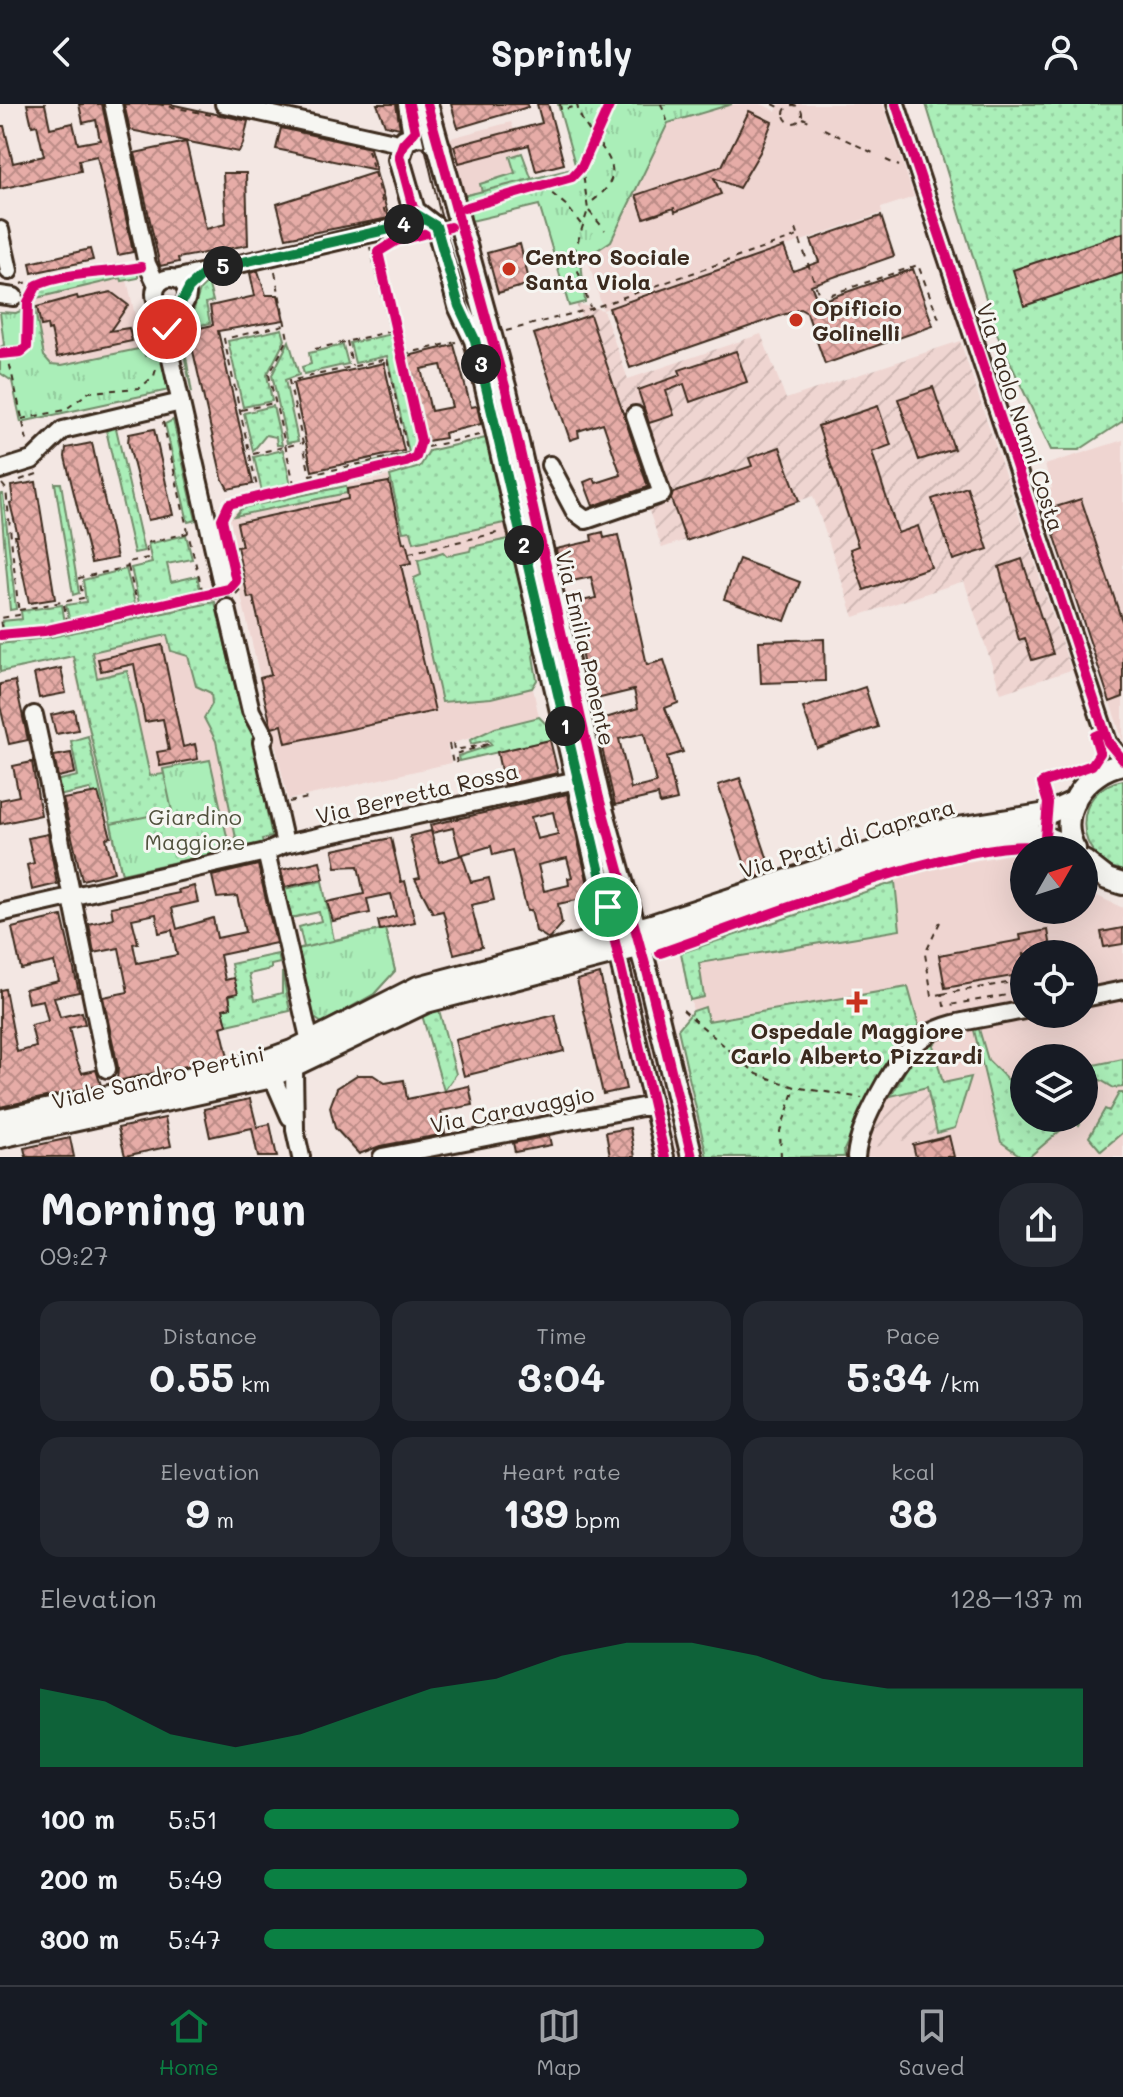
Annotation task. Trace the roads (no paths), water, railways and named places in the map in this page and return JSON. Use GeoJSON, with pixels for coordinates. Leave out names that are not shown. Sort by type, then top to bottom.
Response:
{"type":"FeatureCollection","features":[{"type":"Feature","properties":{"kind":"main road","name":"Via Emilia Ponente"},"geometry":{"type":"LineString","coordinates":[[409,104],[408,140],[399,159],[423,217],[438,230],[459,306],[475,340],[616,944]]}},
{"type":"Feature","properties":{"kind":"main road","name":"Via Emilia Ponente"},"geometry":{"type":"LineString","coordinates":[[427,104],[526,473],[599,798],[638,938],[692,1157]]}},
{"type":"Feature","properties":{"kind":"main road"},"geometry":{"type":"LineString","coordinates":[[408,140],[428,136],[440,148]]}},
{"type":"Feature","properties":{"kind":"main road"},"geometry":{"type":"LineString","coordinates":[[423,217],[439,221],[449,214],[454,196]]}},
{"type":"Feature","properties":{"kind":"main road"},"geometry":{"type":"LineString","coordinates":[[1070,836],[1075,801],[1090,778],[1123,762]]}},
{"type":"Feature","properties":{"kind":"main road","name":"Via Prati di Caprara"},"geometry":{"type":"LineString","coordinates":[[638,938],[933,832],[1047,814],[1075,801]]}},
{"type":"Feature","properties":{"kind":"main road","name":"Via Prati di Caprara"},"geometry":{"type":"LineString","coordinates":[[1014,836],[1039,836]]}},
{"type":"Feature","properties":{"kind":"main road","name":"Via Prati di Caprara"},"geometry":{"type":"LineString","coordinates":[[638,938],[938,849],[1010,837]]}},
{"type":"Feature","properties":{"kind":"main road"},"geometry":{"type":"LineString","coordinates":[[1098,872],[1107,879],[1123,884]]}},
{"type":"Feature","properties":{"kind":"main road","name":"Viale Sandro Pertini"},"geometry":{"type":"LineString","coordinates":[[0,1137],[268,1078],[294,1069],[418,1005],[638,938]]}},
{"type":"Feature","properties":{"kind":"main road","name":"Viale Sandro Pertini"},"geometry":{"type":"LineString","coordinates":[[0,1120],[246,1067],[310,1042],[418,987],[616,944]]}},
{"type":"Feature","properties":{"kind":"street"},"geometry":{"type":"LineString","coordinates":[[113,104],[142,259],[157,285]]}},
{"type":"Feature","properties":{"kind":"street","name":"Via Paolo Nanni Costa"},"geometry":{"type":"LineString","coordinates":[[896,104],[1108,742],[1123,762]]}},
{"type":"Feature","properties":{"kind":"street"},"geometry":{"type":"LineString","coordinates":[[221,110],[249,107],[408,140]]}},
{"type":"Feature","properties":{"kind":"street"},"geometry":{"type":"LineString","coordinates":[[168,308],[154,296],[157,285],[165,279],[394,228],[423,217]]}},
{"type":"Feature","properties":{"kind":"street"},"geometry":{"type":"LineString","coordinates":[[0,230],[9,271]]}},
{"type":"Feature","properties":{"kind":"street"},"geometry":{"type":"LineString","coordinates":[[168,308],[184,302],[187,292],[208,270]]}},
{"type":"Feature","properties":{"kind":"street"},"geometry":{"type":"LineString","coordinates":[[175,279],[187,292]]}},
{"type":"Feature","properties":{"kind":"street"},"geometry":{"type":"LineString","coordinates":[[168,308],[166,337],[213,542],[219,594],[251,711],[265,737],[262,742],[285,844]]}},
{"type":"Feature","properties":{"kind":"street"},"geometry":{"type":"LineString","coordinates":[[1,477],[32,460],[63,430],[181,402]]}},
{"type":"Feature","properties":{"kind":"street"},"geometry":{"type":"LineString","coordinates":[[526,473],[557,463],[575,512],[586,520],[662,494],[635,415]]}},
{"type":"Feature","properties":{"kind":"street"},"geometry":{"type":"LineString","coordinates":[[34,715],[107,1069]]}},
{"type":"Feature","properties":{"kind":"street"},"geometry":{"type":"LineString","coordinates":[[1100,771],[1108,742]]}},
{"type":"Feature","properties":{"kind":"street","name":"Via Berretta Rossa"},"geometry":{"type":"LineString","coordinates":[[0,913],[266,852],[285,844],[577,780]]}},
{"type":"Feature","properties":{"kind":"street"},"geometry":{"type":"LineString","coordinates":[[266,852],[310,1042]]}},
{"type":"Feature","properties":{"kind":"street","name":"Via Emilia Ponente"},"geometry":{"type":"LineString","coordinates":[[616,944],[665,1157]]}},
{"type":"Feature","properties":{"kind":"street"},"geometry":{"type":"LineString","coordinates":[[1098,991],[1123,990]]}},
{"type":"Feature","properties":{"kind":"street"},"geometry":{"type":"LineString","coordinates":[[856,1157],[861,1134],[895,1064],[921,1036],[945,1027],[1010,1013]]}},
{"type":"Feature","properties":{"kind":"street"},"geometry":{"type":"LineString","coordinates":[[294,1069],[295,1130]]}},
{"type":"Feature","properties":{"kind":"street"},"geometry":{"type":"LineString","coordinates":[[268,1078],[276,1085],[295,1130],[301,1157]]}},
{"type":"Feature","properties":{"kind":"street","name":"Via Caravaggio"},"geometry":{"type":"LineString","coordinates":[[382,1157],[652,1105]]}},
{"type":"Feature","properties":{"kind":"tunnel"},"geometry":{"type":"LineString","coordinates":[[221,580],[227,608]]}},
{"type":"Feature","properties":{"kind":"tram line"},"geometry":{"type":"LineString","coordinates":[[415,104],[440,212],[495,397],[671,1157]]}},
{"type":"Feature","properties":{"kind":"place","name":"Centro Sociale Santa Viola"},"geometry":{"type":"Point","coordinates":[509,269]}},
{"type":"Feature","properties":{"kind":"place","name":"Opificio Golinelli"},"geometry":{"type":"Point","coordinates":[796,320]}},
{"type":"Feature","properties":{"kind":"place","name":"Ospedale Maggiore Carlo Alberto Pizzardi"},"geometry":{"type":"Point","coordinates":[857,1002]}},
{"type":"Feature","properties":{"kind":"park label","name":"Giardino Maggiore"},"geometry":{"type":"Point","coordinates":[195,828]}}]}
